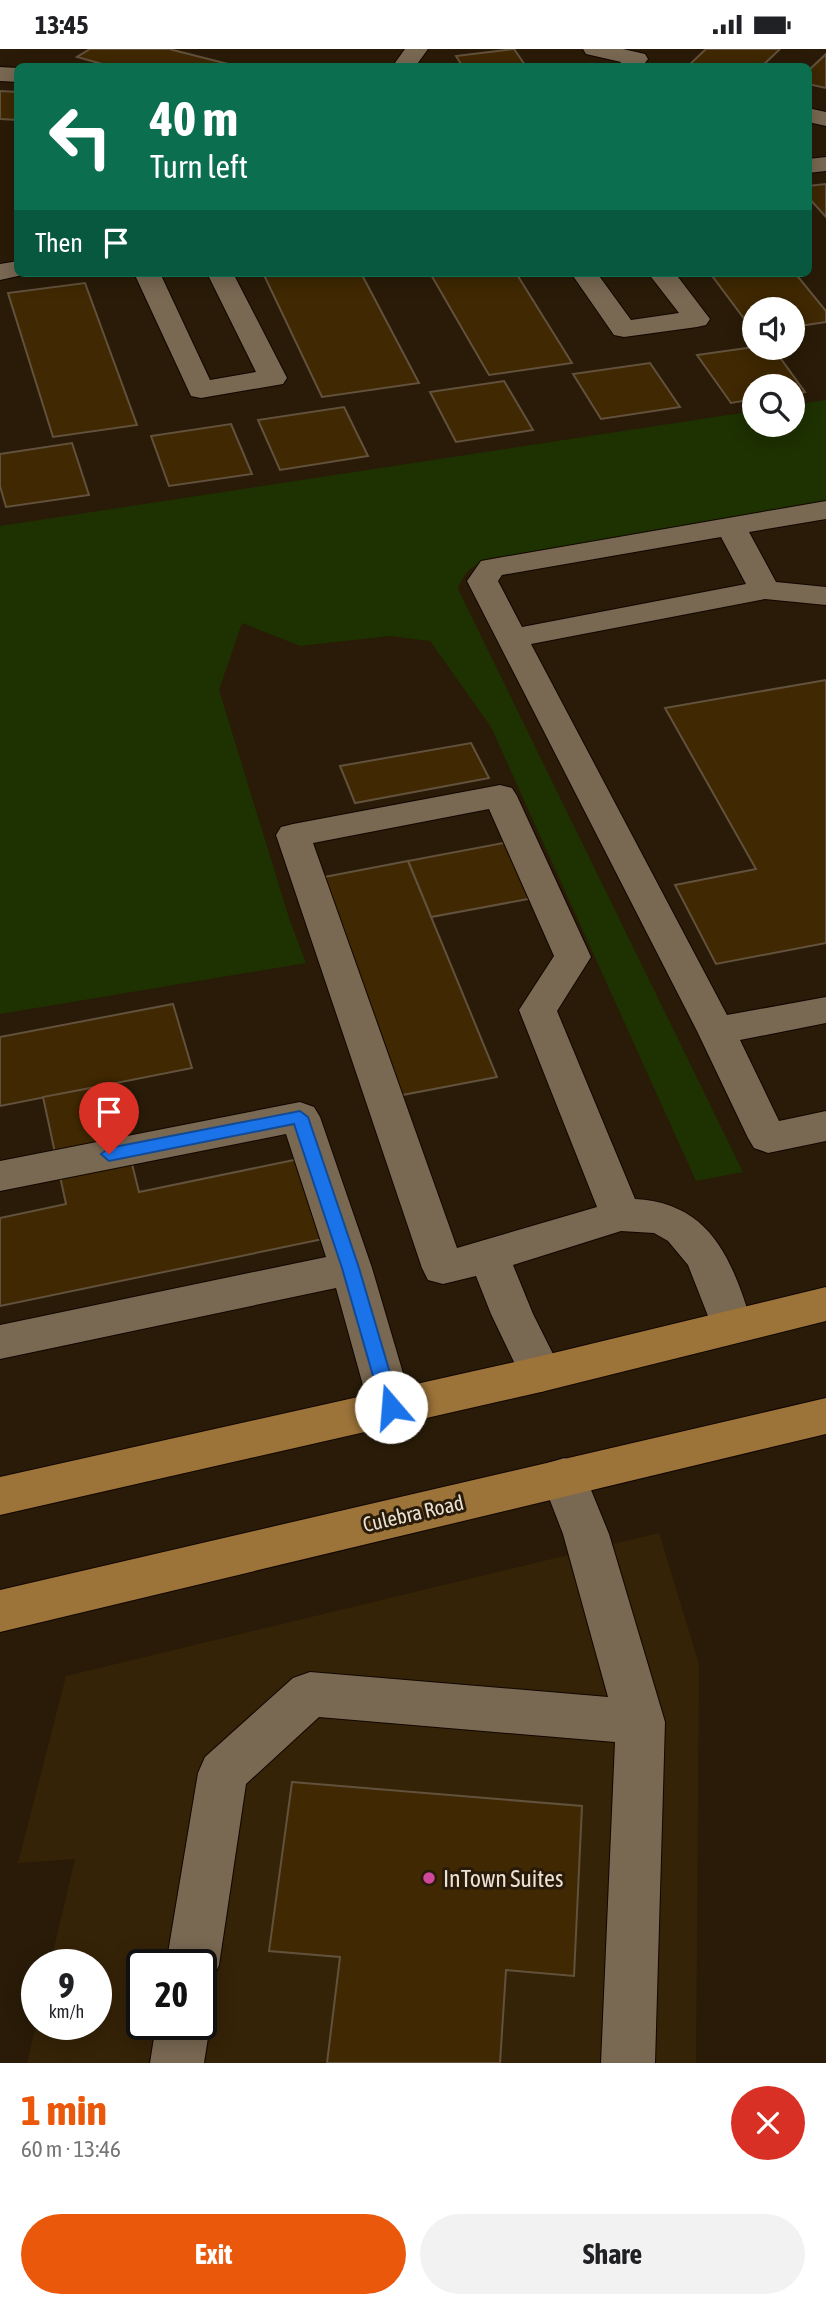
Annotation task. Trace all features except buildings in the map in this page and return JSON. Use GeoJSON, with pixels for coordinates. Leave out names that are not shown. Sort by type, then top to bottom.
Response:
{"type":"FeatureCollection","features":[{"type":"Feature","properties":{"kind":"main road"},"geometry":{"type":"LineString","coordinates":[[0,1496],[541,1374],[826,1304]]}},
{"type":"Feature","properties":{"kind":"main road","name":"Culebra Road"},"geometry":{"type":"LineString","coordinates":[[0,1611],[826,1416]]}},
{"type":"Feature","properties":{"kind":"lane"},"geometry":{"type":"LineString","coordinates":[[594,49],[636,59],[632,63]]}},
{"type":"Feature","properties":{"kind":"lane"},"geometry":{"type":"LineString","coordinates":[[150,277],[201,390],[273,378],[222,277]]}},
{"type":"Feature","properties":{"kind":"lane"},"geometry":{"type":"LineString","coordinates":[[587,277],[624,329],[697,320],[664,277]]}},
{"type":"Feature","properties":{"kind":"lane"},"geometry":{"type":"LineString","coordinates":[[826,510],[492,568],[482,581],[716,1031],[768,1137],[826,1126]]}},
{"type":"Feature","properties":{"kind":"lane"},"geometry":{"type":"LineString","coordinates":[[730,526],[765,590]]}},
{"type":"Feature","properties":{"kind":"lane"},"geometry":{"type":"LineString","coordinates":[[512,638],[765,590],[826,596]]}},
{"type":"Feature","properties":{"kind":"lane"},"geometry":{"type":"LineString","coordinates":[[621,1215],[538,1010],[573,957],[500,796],[293,835],[443,1268],[621,1215],[651,1216],[671,1222],[704,1254],[717,1280],[732,1327]]}},
{"type":"Feature","properties":{"kind":"lane"},"geometry":{"type":"LineString","coordinates":[[716,1031],[826,1010]]}},
{"type":"Feature","properties":{"kind":"lane"},"geometry":{"type":"LineString","coordinates":[[0,1176],[300,1117],[351,1268],[391,1407]]}},
{"type":"Feature","properties":{"kind":"lane"},"geometry":{"type":"LineString","coordinates":[[489,1256],[512,1314],[541,1374]]}},
{"type":"Feature","properties":{"kind":"lane"},"geometry":{"type":"LineString","coordinates":[[0,1342],[351,1268]]}},
{"type":"Feature","properties":{"kind":"lane"},"geometry":{"type":"LineString","coordinates":[[564,1478],[586,1534],[640,1722],[628,2063]]}},
{"type":"Feature","properties":{"kind":"lane"},"geometry":{"type":"LineString","coordinates":[[195,1949],[223,1773],[310,1694],[640,1722]]}},
{"type":"Feature","properties":{"kind":"lane"},"geometry":{"type":"LineString","coordinates":[[177,2063],[181,2040]]}},
{"type":"Feature","properties":{"kind":"shaded area"},"geometry":{"type":"Polygon","coordinates":[[[659,1533],[699,1664],[696,2063],[27,2063],[32,2040],[112,2040],[112,1949],[54,1949],[75,1859],[18,1863],[66,1676],[659,1533]]]}},
{"type":"Feature","properties":{"kind":"green space"},"geometry":{"type":"Polygon","coordinates":[[[826,400],[826,504],[492,558],[470,569],[458,589],[743,1172],[696,1181],[491,727],[430,641],[390,636],[300,646],[242,623],[219,690],[289,918],[306,963],[0,1014],[0,526],[742,413],[742,437],[805,437],[805,403],[826,400]]]}},
{"type":"Feature","properties":{"kind":"place","name":"InTown Suites"},"geometry":{"type":"Point","coordinates":[429,1878]}},
{"type":"Feature","properties":{"kind":"route"},"geometry":{"type":"LineString","coordinates":[[109,1154],[300,1117],[351,1268],[371,1346],[391,1407]]}}]}
